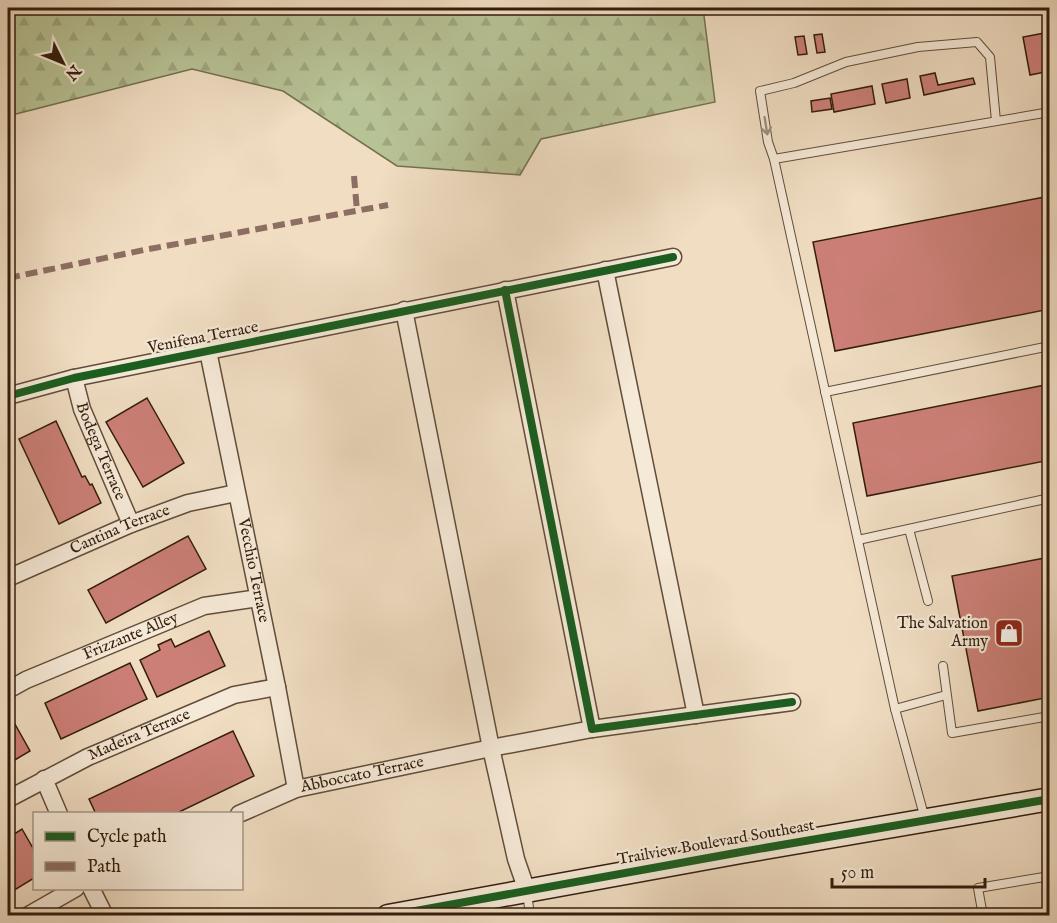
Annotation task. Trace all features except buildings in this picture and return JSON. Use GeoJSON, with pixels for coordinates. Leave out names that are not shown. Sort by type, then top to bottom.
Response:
{"type":"FeatureCollection","features":[{"type":"Feature","properties":{"kind":"street","name":"Venifena Terrace"},"geometry":{"type":"LineString","coordinates":[[8,396],[74,378],[673,257]]}},
{"type":"Feature","properties":{"kind":"street"},"geometry":{"type":"LineString","coordinates":[[605,270],[696,715]]}},
{"type":"Feature","properties":{"kind":"street"},"geometry":{"type":"LineString","coordinates":[[505,290],[592,729]]}},
{"type":"Feature","properties":{"kind":"street"},"geometry":{"type":"LineString","coordinates":[[404,310],[491,748],[516,859],[527,891]]}},
{"type":"Feature","properties":{"kind":"street","name":"Vecchio Terrace"},"geometry":{"type":"LineString","coordinates":[[208,351],[296,789]]}},
{"type":"Feature","properties":{"kind":"street","name":"Bodega Terrace"},"geometry":{"type":"LineString","coordinates":[[74,378],[82,409],[131,524]]}},
{"type":"Feature","properties":{"kind":"street","name":"Cantina Terrace"},"geometry":{"type":"LineString","coordinates":[[8,578],[131,524],[188,503],[236,493]]}},
{"type":"Feature","properties":{"kind":"street","name":"Frizzante Alley"},"geometry":{"type":"LineString","coordinates":[[8,690],[26,680],[204,606],[258,598]]}},
{"type":"Feature","properties":{"kind":"street","name":"Madeira Terrace"},"geometry":{"type":"LineString","coordinates":[[8,799],[88,757],[234,695],[277,687]]}},
{"type":"Feature","properties":{"kind":"street","name":"Abboccato Terrace"},"geometry":{"type":"LineString","coordinates":[[240,812],[296,789],[491,748],[592,729],[792,702]]}},
{"type":"Feature","properties":{"kind":"street"},"geometry":{"type":"LineString","coordinates":[[44,779],[59,812]]}},
{"type":"Feature","properties":{"kind":"street","name":"Trailview Boulevard Southeast"},"geometry":{"type":"LineString","coordinates":[[388,915],[1050,799]]}},
{"type":"Feature","properties":{"kind":"street"},"geometry":{"type":"LineString","coordinates":[[27,915],[72,890]]}},
{"type":"Feature","properties":{"kind":"street"},"geometry":{"type":"LineString","coordinates":[[92,890],[105,915]]}},
{"type":"Feature","properties":{"kind":"lane"},"geometry":{"type":"LineString","coordinates":[[925,820],[895,709],[774,159],[768,142],[760,92],[794,83],[846,62],[918,47],[977,42],[990,57],[996,121]]}},
{"type":"Feature","properties":{"kind":"lane"},"geometry":{"type":"LineString","coordinates":[[774,159],[1050,112]]}},
{"type":"Feature","properties":{"kind":"lane"},"geometry":{"type":"LineString","coordinates":[[825,392],[1050,346]]}},
{"type":"Feature","properties":{"kind":"lane"},"geometry":{"type":"LineString","coordinates":[[858,540],[1050,498]]}},
{"type":"Feature","properties":{"kind":"lane"},"geometry":{"type":"LineString","coordinates":[[909,529],[928,601]]}},
{"type":"Feature","properties":{"kind":"lane"},"geometry":{"type":"LineString","coordinates":[[943,666],[952,733],[1050,716]]}},
{"type":"Feature","properties":{"kind":"lane"},"geometry":{"type":"LineString","coordinates":[[895,709],[946,695]]}},
{"type":"Feature","properties":{"kind":"lane"},"geometry":{"type":"LineString","coordinates":[[983,915],[978,888],[1050,876]]}},
{"type":"Feature","properties":{"kind":"lane"},"geometry":{"type":"LineString","coordinates":[[527,891],[530,915]]}},
{"type":"Feature","properties":{"kind":"green space"},"geometry":{"type":"Polygon","coordinates":[[[8,8],[703,8],[715,102],[541,139],[520,175],[397,166],[283,91],[192,69],[8,116],[8,8]]]}},
{"type":"Feature","properties":{"kind":"marked path"},"geometry":{"type":"LineString","coordinates":[[354,176],[357,211]]}},
{"type":"Feature","properties":{"kind":"marked path"},"geometry":{"type":"LineString","coordinates":[[8,278],[144,250],[388,205]]}},
{"type":"Feature","properties":{"kind":"cycle path"},"geometry":{"type":"LineString","coordinates":[[8,396],[74,378],[673,257]]}},
{"type":"Feature","properties":{"kind":"cycle path"},"geometry":{"type":"LineString","coordinates":[[505,290],[592,729],[792,702]]}},
{"type":"Feature","properties":{"kind":"cycle path"},"geometry":{"type":"LineString","coordinates":[[388,916],[1050,799]]}},
{"type":"Feature","properties":{"kind":"place","name":"The Salvation Army"},"geometry":{"type":"Point","coordinates":[1009,633]}}]}
